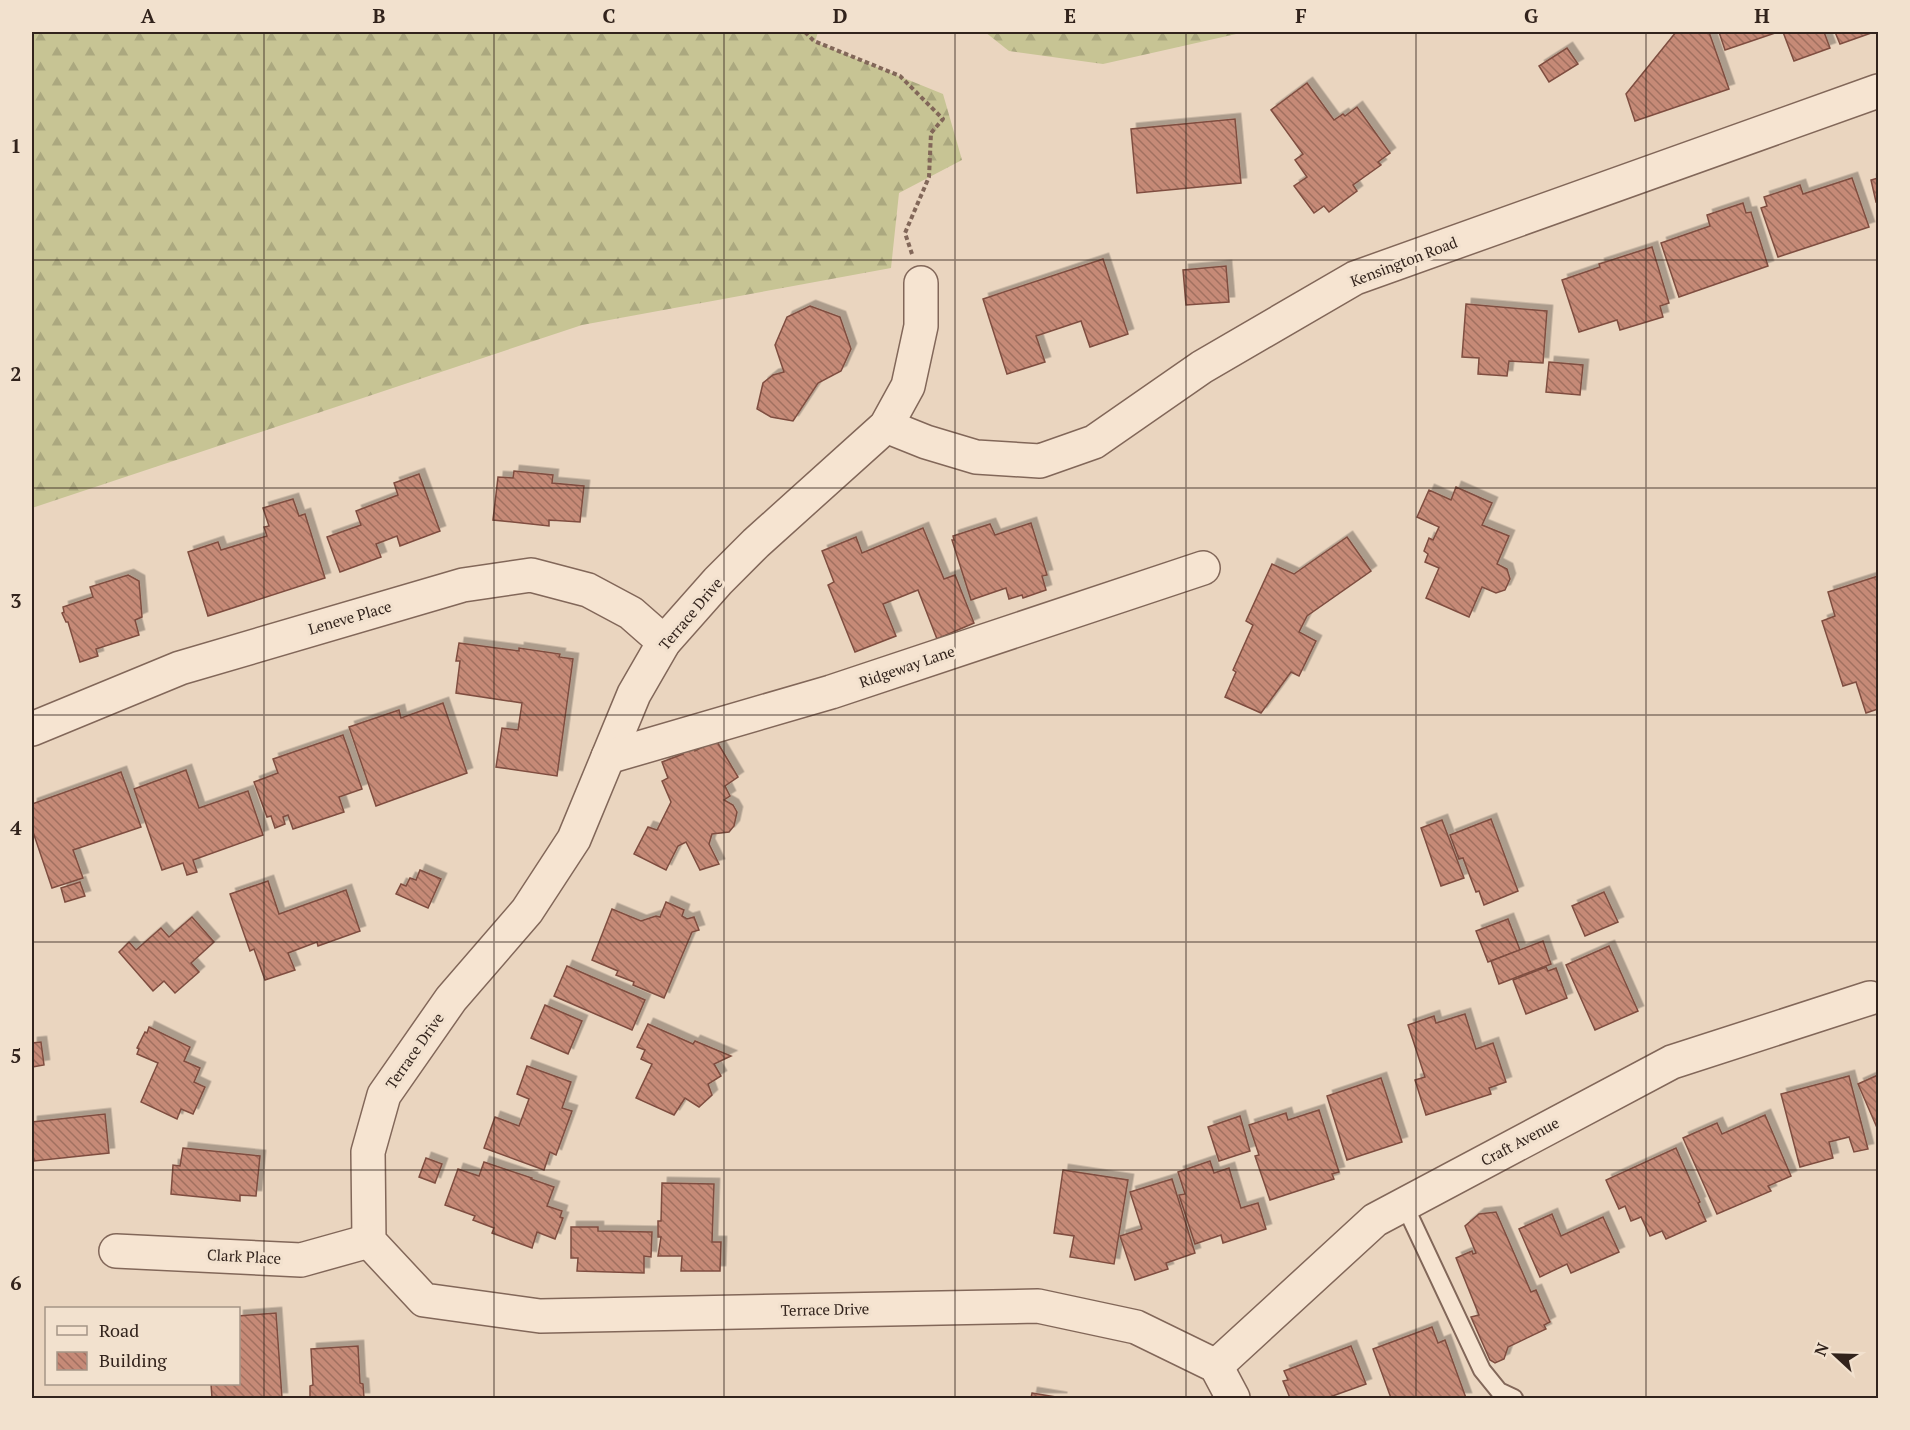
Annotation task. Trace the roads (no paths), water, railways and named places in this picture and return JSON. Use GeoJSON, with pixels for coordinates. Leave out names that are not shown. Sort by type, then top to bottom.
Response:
{"type":"FeatureCollection","features":[{"type":"Feature","properties":{"kind":"street","name":"Kensington Road"},"geometry":{"type":"LineString","coordinates":[[886,426],[926,442],[976,457],[1040,461],[1094,442],[1202,367],[1355,278],[1878,91]]}},
{"type":"Feature","properties":{"kind":"street","name":"Terrace Drive"},"geometry":{"type":"LineString","coordinates":[[921,283],[921,326],[908,386],[886,426],[756,543],[718,580],[664,642],[634,694],[574,839],[533,902],[451,999],[384,1095],[368,1152],[369,1241],[424,1300],[540,1316],[1038,1306],[1136,1327],[1216,1366]]}},
{"type":"Feature","properties":{"kind":"street","name":"Ridgeway Lane"},"geometry":{"type":"LineString","coordinates":[[608,757],[831,692],[1203,568]]}},
{"type":"Feature","properties":{"kind":"street","name":"Leneve Place"},"geometry":{"type":"LineString","coordinates":[[32,729],[180,668],[463,585],[531,575],[588,590],[631,613],[664,642]]}},
{"type":"Feature","properties":{"kind":"street","name":"Craft Avenue"},"geometry":{"type":"LineString","coordinates":[[1216,1366],[1375,1220],[1672,1062],[1870,998]]}},
{"type":"Feature","properties":{"kind":"street","name":"Clark Place"},"geometry":{"type":"LineString","coordinates":[[116,1251],[301,1260],[369,1241]]}},
{"type":"Feature","properties":{"kind":"street"},"geometry":{"type":"LineString","coordinates":[[1216,1366],[1233,1398]]}},
{"type":"Feature","properties":{"kind":"lane"},"geometry":{"type":"LineString","coordinates":[[1404,1204],[1482,1370],[1499,1391],[1514,1398]]}}]}
